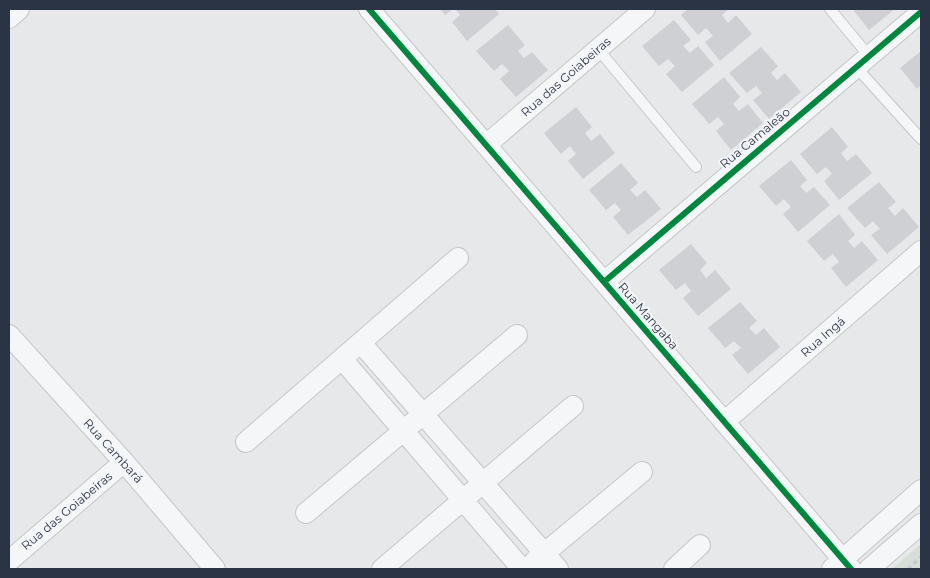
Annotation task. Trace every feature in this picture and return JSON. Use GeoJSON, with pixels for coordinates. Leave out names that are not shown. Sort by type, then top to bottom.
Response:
{"type":"FeatureCollection","features":[{"type":"Feature","properties":{"kind":"street"},"geometry":{"type":"LineString","coordinates":[[9,18],[19,9]]}},
{"type":"Feature","properties":{"kind":"street","name":"Rua Mangaba"},"geometry":{"type":"LineString","coordinates":[[370,9],[724,422],[842,566]]}},
{"type":"Feature","properties":{"kind":"street","name":"Rua das Goiabeiras"},"geometry":{"type":"LineString","coordinates":[[486,145],[645,9]]}},
{"type":"Feature","properties":{"kind":"street","name":"Rua Camaleão"},"geometry":{"type":"LineString","coordinates":[[604,282],[921,12]]}},
{"type":"Feature","properties":{"kind":"street","name":"Rua Ingá"},"geometry":{"type":"LineString","coordinates":[[724,422],[921,251]]}},
{"type":"Feature","properties":{"kind":"street"},"geometry":{"type":"LineString","coordinates":[[246,442],[458,258]]}},
{"type":"Feature","properties":{"kind":"street","name":"Rua Cambará"},"geometry":{"type":"LineString","coordinates":[[9,335],[124,462],[215,569]]}},
{"type":"Feature","properties":{"kind":"street"},"geometry":{"type":"LineString","coordinates":[[306,513],[517,335]]}},
{"type":"Feature","properties":{"kind":"street"},"geometry":{"type":"LineString","coordinates":[[361,342],[558,569]]}},
{"type":"Feature","properties":{"kind":"street"},"geometry":{"type":"LineString","coordinates":[[342,359],[522,569]]}},
{"type":"Feature","properties":{"kind":"street"},"geometry":{"type":"LineString","coordinates":[[382,569],[573,406]]}},
{"type":"Feature","properties":{"kind":"street","name":"Rua das Goiabeiras"},"geometry":{"type":"LineString","coordinates":[[9,561],[124,462]]}},
{"type":"Feature","properties":{"kind":"street"},"geometry":{"type":"LineString","coordinates":[[526,569],[642,472]]}},
{"type":"Feature","properties":{"kind":"street"},"geometry":{"type":"LineString","coordinates":[[842,566],[921,490]]}},
{"type":"Feature","properties":{"kind":"street"},"geometry":{"type":"LineString","coordinates":[[870,569],[921,524]]}},
{"type":"Feature","properties":{"kind":"street"},"geometry":{"type":"LineString","coordinates":[[674,569],[700,544]]}},
{"type":"Feature","properties":{"kind":"lane"},"geometry":{"type":"LineString","coordinates":[[830,9],[863,62],[921,139]]}},
{"type":"Feature","properties":{"kind":"lane"},"geometry":{"type":"LineString","coordinates":[[598,49],[696,167]]}},
{"type":"Feature","properties":{"kind":"path"},"geometry":{"type":"LineString","coordinates":[[908,569],[921,557]]}},
{"type":"Feature","properties":{"kind":"shaded area"},"geometry":{"type":"Polygon","coordinates":[[[921,544],[921,569],[892,569],[921,544]]]}},
{"type":"Feature","properties":{"kind":"building"},"geometry":{"type":"Polygon","coordinates":[[[440,9],[453,9],[445,15],[440,9]]]}},
{"type":"Feature","properties":{"kind":"building"},"geometry":{"type":"Polygon","coordinates":[[[455,9],[495,9],[499,14],[467,41],[452,22],[460,15],[455,9]]]}},
{"type":"Feature","properties":{"kind":"building"},"geometry":{"type":"Polygon","coordinates":[[[688,9],[729,9],[722,15],[728,23],[736,15],[752,34],[720,61],[705,42],[713,36],[706,28],[698,35],[681,15],[688,9]]]}},
{"type":"Feature","properties":{"kind":"building"},"geometry":{"type":"Polygon","coordinates":[[[857,9],[895,9],[869,30],[854,11],[857,9]]]}},
{"type":"Feature","properties":{"kind":"building"},"geometry":{"type":"Polygon","coordinates":[[[674,20],[691,40],[683,46],[690,53],[698,46],[714,65],[682,92],[666,74],[675,66],[668,59],[659,66],[642,46],[674,20]]]}},
{"type":"Feature","properties":{"kind":"building"},"geometry":{"type":"Polygon","coordinates":[[[508,25],[525,45],[518,51],[524,58],[532,52],[548,70],[516,97],[500,79],[509,71],[502,64],[494,71],[476,51],[508,25]]]}},
{"type":"Feature","properties":{"kind":"building"},"geometry":{"type":"Polygon","coordinates":[[[761,47],[778,66],[771,73],[777,80],[785,73],[801,92],[769,119],[753,100],[762,93],[756,86],[747,93],[729,73],[761,47]]]}},
{"type":"Feature","properties":{"kind":"building"},"geometry":{"type":"Polygon","coordinates":[[[921,51],[921,85],[917,89],[900,68],[921,51]]]}},
{"type":"Feature","properties":{"kind":"building"},"geometry":{"type":"Polygon","coordinates":[[[724,77],[740,97],[733,104],[739,111],[748,104],[763,123],[731,150],[716,131],[724,124],[718,117],[709,124],[692,104],[724,77]]]}},
{"type":"Feature","properties":{"kind":"building"},"geometry":{"type":"Polygon","coordinates":[[[576,107],[592,127],[585,133],[591,141],[600,134],[615,153],[583,179],[568,161],[576,154],[570,146],[561,154],[544,133],[576,107]]]}},
{"type":"Feature","properties":{"kind":"building"},"geometry":{"type":"Polygon","coordinates":[[[832,127],[848,147],[841,153],[847,161],[856,154],[872,173],[839,200],[824,181],[832,174],[826,167],[817,174],[800,154],[832,127]]]}},
{"type":"Feature","properties":{"kind":"building"},"geometry":{"type":"Polygon","coordinates":[[[791,160],[807,180],[800,186],[806,193],[814,187],[830,205],[798,232],[783,214],[791,207],[784,199],[776,206],[759,186],[791,160]]]}},
{"type":"Feature","properties":{"kind":"building"},"geometry":{"type":"Polygon","coordinates":[[[621,163],[638,183],[630,190],[637,197],[645,190],[661,209],[628,235],[613,217],[621,210],[615,203],[606,210],[589,190],[621,163]]]}},
{"type":"Feature","properties":{"kind":"building"},"geometry":{"type":"Polygon","coordinates":[[[879,182],[896,202],[888,208],[895,216],[903,208],[919,227],[887,254],[871,235],[880,229],[873,221],[865,228],[847,208],[879,182]]]}},
{"type":"Feature","properties":{"kind":"building"},"geometry":{"type":"Polygon","coordinates":[[[839,214],[855,235],[848,241],[854,248],[862,241],[878,260],[846,287],[831,268],[839,262],[833,254],[824,261],[807,241],[839,214]]]}},
{"type":"Feature","properties":{"kind":"building"},"geometry":{"type":"Polygon","coordinates":[[[691,244],[707,263],[700,270],[706,278],[715,270],[731,289],[698,316],[683,298],[691,291],[685,283],[676,290],[659,270],[691,244]]]}},
{"type":"Feature","properties":{"kind":"building"},"geometry":{"type":"Polygon","coordinates":[[[740,302],[757,321],[749,328],[756,335],[764,328],[780,347],[748,374],[732,355],[741,348],[734,341],[725,348],[708,328],[740,302]]]}},
{"type":"Feature","properties":{"kind":"cycle path"},"geometry":{"type":"LineString","coordinates":[[369,9],[851,569]]}},
{"type":"Feature","properties":{"kind":"cycle path"},"geometry":{"type":"LineString","coordinates":[[604,282],[921,12]]}}]}
